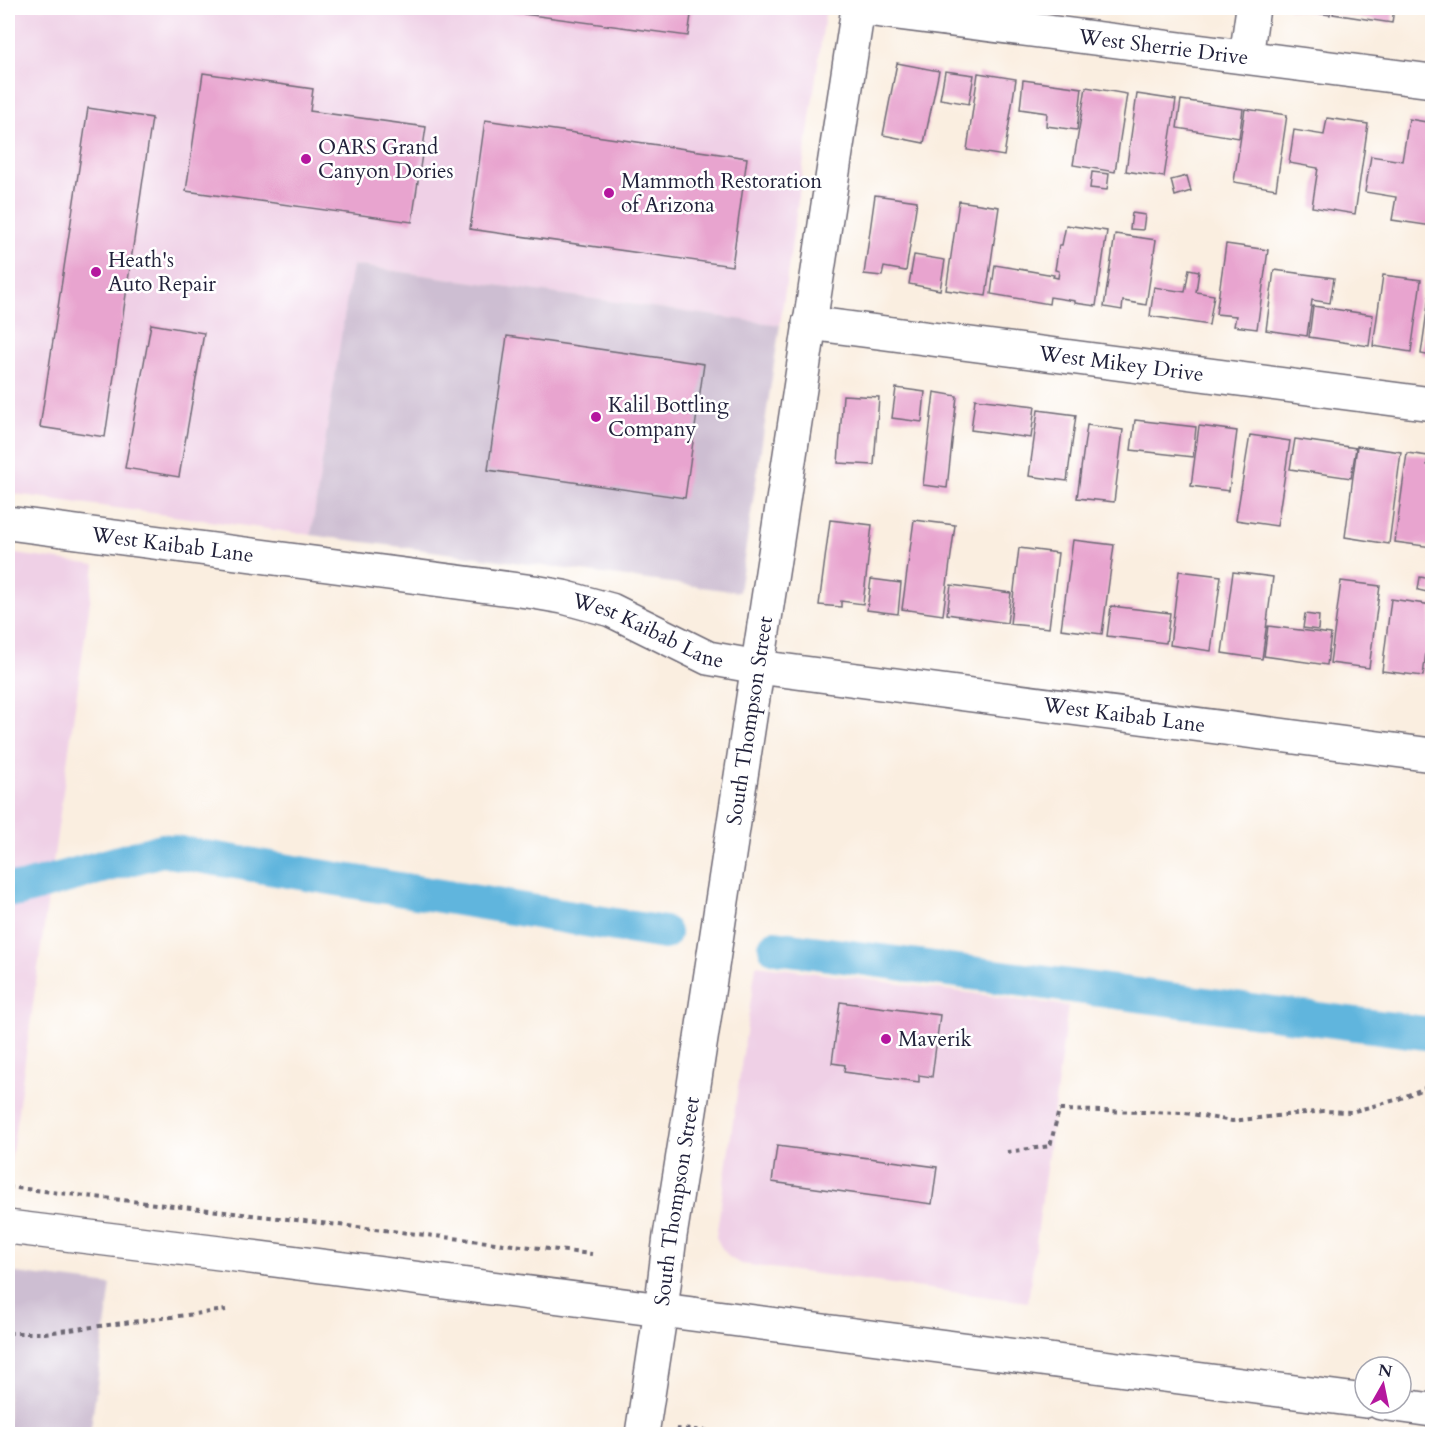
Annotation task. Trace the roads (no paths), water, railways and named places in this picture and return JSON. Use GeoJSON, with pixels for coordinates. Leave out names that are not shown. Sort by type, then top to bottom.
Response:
{"type":"FeatureCollection","features":[{"type":"Feature","properties":{"kind":"street","name":"West Sherrie Drive"},"geometry":{"type":"LineString","coordinates":[[858,8],[1432,81]]}},
{"type":"Feature","properties":{"kind":"street","name":"South Thompson Street"},"geometry":{"type":"LineString","coordinates":[[642,1434],[670,1236],[858,8]]}},
{"type":"Feature","properties":{"kind":"street"},"geometry":{"type":"LineString","coordinates":[[1246,57],[1253,8]]}},
{"type":"Feature","properties":{"kind":"street","name":"West Mikey Drive"},"geometry":{"type":"LineString","coordinates":[[809,323],[1432,404]]}},
{"type":"Feature","properties":{"kind":"street","name":"West Kaibab Lane"},"geometry":{"type":"LineString","coordinates":[[8,523],[563,597],[611,610],[708,658],[758,667],[1432,754]]}},
{"type":"Feature","properties":{"kind":"street"},"geometry":{"type":"LineString","coordinates":[[8,1227],[1353,1399]]}},
{"type":"Feature","properties":{"kind":"street"},"geometry":{"type":"LineString","coordinates":[[1413,1407],[1432,1410]]}},
{"type":"Feature","properties":{"kind":"waterway"},"geometry":{"type":"LineString","coordinates":[[8,888],[19,890],[162,850],[664,933]]}},
{"type":"Feature","properties":{"kind":"waterway"},"geometry":{"type":"LineString","coordinates":[[775,947],[1432,1034]]}},
{"type":"Feature","properties":{"kind":"place","name":"OARS Grand Canyon Dories"},"geometry":{"type":"Point","coordinates":[306,159]}},
{"type":"Feature","properties":{"kind":"place","name":"Mammoth Restoration of Arizona"},"geometry":{"type":"Point","coordinates":[609,193]}},
{"type":"Feature","properties":{"kind":"place","name":"Heath's Auto Repair"},"geometry":{"type":"Point","coordinates":[96,272]}},
{"type":"Feature","properties":{"kind":"place","name":"Kalil Bottling Company"},"geometry":{"type":"Point","coordinates":[596,417]}},
{"type":"Feature","properties":{"kind":"place","name":"Maverik"},"geometry":{"type":"Point","coordinates":[886,1039]}}]}
